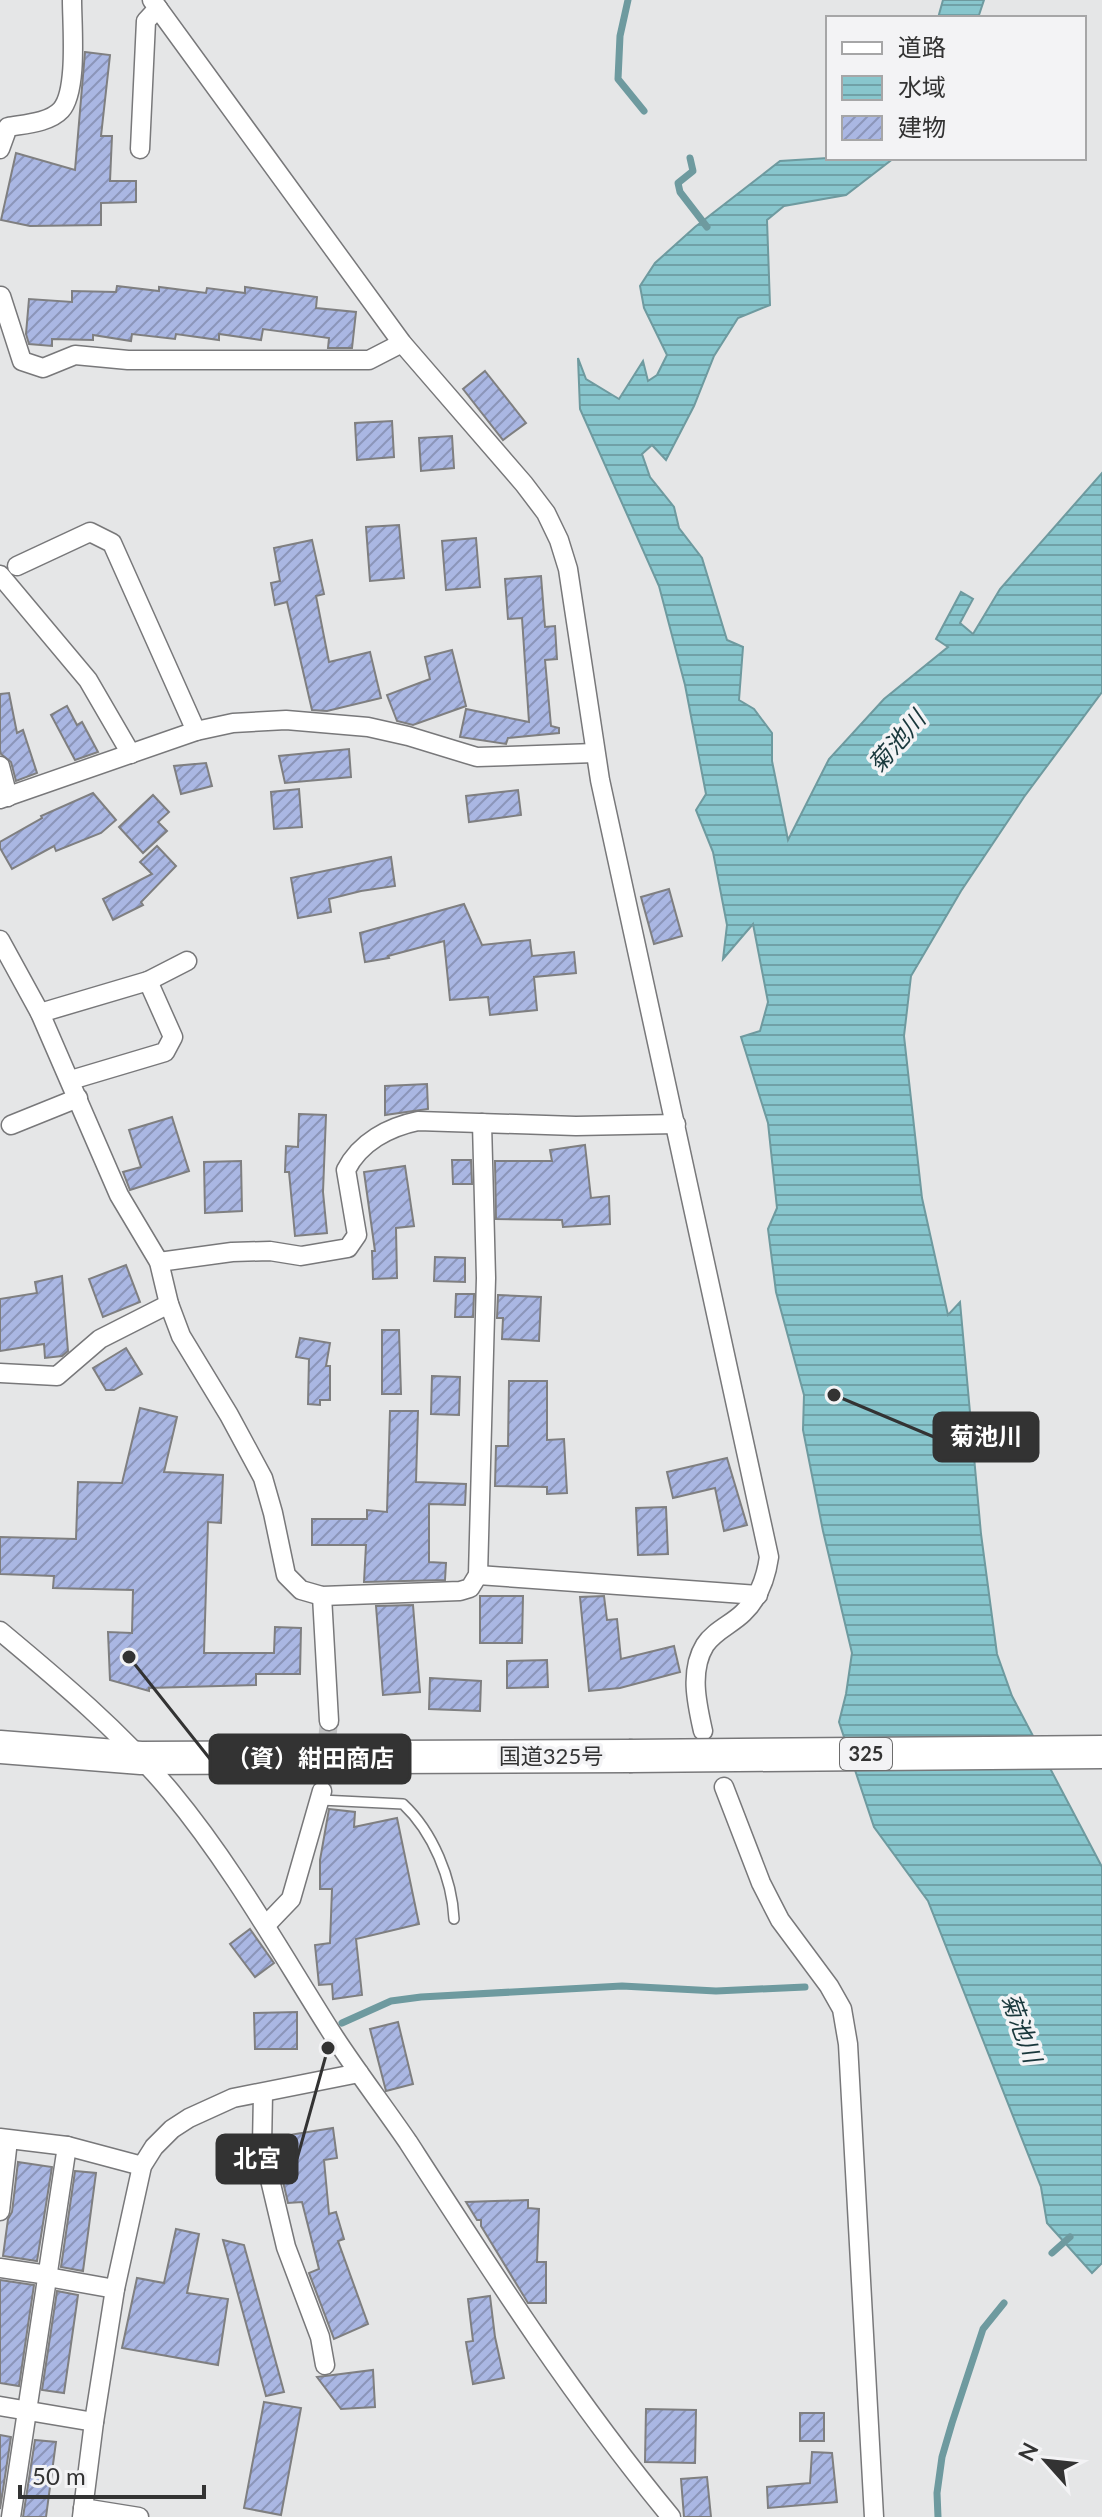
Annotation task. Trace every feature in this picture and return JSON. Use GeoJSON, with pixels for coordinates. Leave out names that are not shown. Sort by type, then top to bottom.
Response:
{"type":"FeatureCollection","features":[{"type":"Feature","properties":{"kind":"highway","name":"国道325号"},"geometry":{"type":"LineString","coordinates":[[0,1747],[141,1758],[1102,1752]]}},
{"type":"Feature","properties":{"kind":"street"},"geometry":{"type":"LineString","coordinates":[[0,149],[8,127],[47,118],[61,110],[71,90],[72,0]]}},
{"type":"Feature","properties":{"kind":"street"},"geometry":{"type":"LineString","coordinates":[[140,149],[146,21],[155,4],[402,343],[524,484],[546,513],[559,540],[579,628],[595,753],[769,1557],[767,1575],[758,1595],[743,1613],[705,1646],[697,1672],[695,1697],[703,1731]]}},
{"type":"Feature","properties":{"kind":"street"},"geometry":{"type":"LineString","coordinates":[[1,296],[22,361],[43,368],[75,355],[128,360],[369,360],[402,343]]}},
{"type":"Feature","properties":{"kind":"street"},"geometry":{"type":"LineString","coordinates":[[17,566],[90,532],[112,543],[196,731]]}},
{"type":"Feature","properties":{"kind":"street"},"geometry":{"type":"LineString","coordinates":[[0,575],[88,680],[131,754]]}},
{"type":"Feature","properties":{"kind":"street"},"geometry":{"type":"LineString","coordinates":[[0,766],[4,798],[196,731],[233,723],[286,720],[368,727],[477,757],[595,753]]}},
{"type":"Feature","properties":{"kind":"street"},"geometry":{"type":"LineString","coordinates":[[0,940],[40,1013],[119,1195],[159,1262],[181,1336],[263,1478],[286,1575],[301,1590],[322,1596],[460,1591],[470,1588],[478,1575],[486,1278],[482,1123]]}},
{"type":"Feature","properties":{"kind":"street"},"geometry":{"type":"LineString","coordinates":[[40,1013],[148,981],[187,961]]}},
{"type":"Feature","properties":{"kind":"street"},"geometry":{"type":"LineString","coordinates":[[71,1080],[165,1052],[173,1037],[148,981]]}},
{"type":"Feature","properties":{"kind":"street"},"geometry":{"type":"LineString","coordinates":[[11,1125],[78,1098]]}},
{"type":"Feature","properties":{"kind":"street"},"geometry":{"type":"LineString","coordinates":[[159,1262],[232,1252],[270,1251],[301,1256],[348,1248],[357,1235],[346,1170],[361,1149],[403,1124],[418,1121],[576,1126],[676,1124]]}},
{"type":"Feature","properties":{"kind":"street"},"geometry":{"type":"LineString","coordinates":[[0,1373],[57,1376],[100,1339],[169,1304]]}},
{"type":"Feature","properties":{"kind":"street"},"geometry":{"type":"LineString","coordinates":[[478,1575],[758,1595]]}},
{"type":"Feature","properties":{"kind":"street"},"geometry":{"type":"LineString","coordinates":[[322,1596],[329,1721]]}},
{"type":"Feature","properties":{"kind":"street"},"geometry":{"type":"LineString","coordinates":[[0,1631],[71,1690],[141,1758],[193,1819],[571,2389],[671,2517]]}},
{"type":"Feature","properties":{"kind":"street"},"geometry":{"type":"LineString","coordinates":[[724,1787],[761,1883],[774,1908],[842,2009],[848,2044],[874,2517]]}},
{"type":"Feature","properties":{"kind":"street"},"geometry":{"type":"LineString","coordinates":[[266,1925],[291,1899],[322,1795]]}},
{"type":"Feature","properties":{"kind":"street"},"geometry":{"type":"LineString","coordinates":[[139,2517],[83,2513],[115,2289],[142,2166],[154,2147],[172,2129],[233,2098],[359,2073]]}},
{"type":"Feature","properties":{"kind":"street"},"geometry":{"type":"LineString","coordinates":[[263,2093],[262,2146],[286,2247],[320,2337],[325,2365]]}},
{"type":"Feature","properties":{"kind":"street"},"geometry":{"type":"LineString","coordinates":[[0,2211],[4,2139],[67,2146],[142,2166]]}},
{"type":"Feature","properties":{"kind":"street"},"geometry":{"type":"LineString","coordinates":[[11,2517],[67,2146]]}},
{"type":"Feature","properties":{"kind":"street"},"geometry":{"type":"LineString","coordinates":[[0,2268],[115,2289]]}},
{"type":"Feature","properties":{"kind":"street"},"geometry":{"type":"LineString","coordinates":[[0,2406],[94,2422]]}},
{"type":"Feature","properties":{"kind":"lane"},"geometry":{"type":"LineString","coordinates":[[322,1795],[403,1804],[417,1817],[440,1861],[452,1894],[454,1919]]}},
{"type":"Feature","properties":{"kind":"water"},"geometry":{"type":"Polygon","coordinates":[[[943,0],[984,0],[979,16],[939,16],[943,0]]]}},
{"type":"Feature","properties":{"kind":"water"},"geometry":{"type":"Polygon","coordinates":[[[826,158],[891,160],[846,195],[784,206],[767,220],[770,305],[738,318],[714,356],[694,406],[666,460],[652,445],[642,454],[650,477],[674,507],[679,528],[702,558],[727,640],[743,647],[739,700],[754,709],[772,733],[772,761],[788,840],[829,759],[884,699],[948,647],[936,639],[961,592],[973,599],[960,623],[973,634],[1000,589],[1102,473],[1102,692],[1024,797],[961,891],[911,976],[904,1036],[922,1198],[948,1315],[960,1302],[981,1534],[997,1654],[1012,1696],[1102,1867],[1102,2263],[1092,2273],[1047,2223],[1041,2187],[928,1901],[874,1827],[839,1722],[852,1653],[803,1430],[804,1395],[776,1292],[768,1229],[777,1208],[768,1123],[741,1037],[760,1031],[768,1002],[753,924],[723,959],[727,925],[713,852],[696,810],[706,794],[685,685],[659,586],[580,409],[578,358],[586,379],[619,399],[643,361],[648,381],[657,375],[667,355],[644,308],[640,286],[655,263],[695,227],[780,161],[826,158]]]}},
{"type":"Feature","properties":{"kind":"building"},"geometry":{"type":"Polygon","coordinates":[[[85,52],[110,55],[101,136],[112,136],[110,181],[136,181],[136,202],[101,203],[101,225],[30,226],[1,220],[16,153],[75,170],[85,52]]]}},
{"type":"Feature","properties":{"kind":"building"},"geometry":{"type":"Polygon","coordinates":[[[117,286],[206,293],[207,288],[245,293],[245,287],[317,297],[316,308],[356,312],[352,348],[328,348],[329,338],[263,329],[261,340],[219,334],[219,340],[176,334],[175,339],[132,334],[131,341],[93,335],[93,340],[52,339],[52,346],[29,344],[26,334],[29,299],[72,302],[72,291],[116,292],[117,286]]]}},
{"type":"Feature","properties":{"kind":"building"},"geometry":{"type":"Polygon","coordinates":[[[485,371],[526,423],[503,440],[463,389],[485,371]]]}},
{"type":"Feature","properties":{"kind":"building"},"geometry":{"type":"Polygon","coordinates":[[[392,421],[394,457],[357,460],[355,423],[392,421]]]}},
{"type":"Feature","properties":{"kind":"building"},"geometry":{"type":"Polygon","coordinates":[[[452,436],[454,468],[421,471],[419,438],[452,436]]]}},
{"type":"Feature","properties":{"kind":"building"},"geometry":{"type":"Polygon","coordinates":[[[399,525],[404,578],[370,581],[366,527],[399,525]]]}},
{"type":"Feature","properties":{"kind":"building"},"geometry":{"type":"Polygon","coordinates":[[[476,538],[480,587],[446,590],[442,541],[476,538]]]}},
{"type":"Feature","properties":{"kind":"building"},"geometry":{"type":"Polygon","coordinates":[[[312,540],[324,594],[316,596],[329,662],[370,652],[381,698],[327,711],[312,710],[287,602],[275,605],[271,583],[280,581],[274,548],[312,540]]]}},
{"type":"Feature","properties":{"kind":"building"},"geometry":{"type":"Polygon","coordinates":[[[541,576],[545,627],[555,626],[557,659],[545,660],[551,726],[559,728],[559,733],[508,738],[506,744],[460,737],[466,709],[529,722],[522,618],[508,619],[505,579],[541,576]]]}},
{"type":"Feature","properties":{"kind":"building"},"geometry":{"type":"Polygon","coordinates":[[[452,650],[466,706],[413,725],[397,721],[387,695],[430,679],[425,657],[452,650]]]}},
{"type":"Feature","properties":{"kind":"building"},"geometry":{"type":"Polygon","coordinates":[[[9,693],[17,733],[23,730],[37,773],[16,781],[11,762],[0,750],[0,694],[9,693]]]}},
{"type":"Feature","properties":{"kind":"building"},"geometry":{"type":"Polygon","coordinates":[[[67,706],[77,725],[82,722],[98,752],[75,760],[51,715],[67,706]]]}},
{"type":"Feature","properties":{"kind":"building"},"geometry":{"type":"Polygon","coordinates":[[[349,749],[351,777],[285,783],[279,756],[349,749]]]}},
{"type":"Feature","properties":{"kind":"building"},"geometry":{"type":"Polygon","coordinates":[[[206,763],[212,786],[181,794],[174,766],[206,763]]]}},
{"type":"Feature","properties":{"kind":"building"},"geometry":{"type":"Polygon","coordinates":[[[299,789],[302,827],[274,829],[271,792],[299,789]]]}},
{"type":"Feature","properties":{"kind":"building"},"geometry":{"type":"Polygon","coordinates":[[[518,790],[521,815],[469,822],[466,796],[518,790]]]}},
{"type":"Feature","properties":{"kind":"building"},"geometry":{"type":"Polygon","coordinates":[[[93,793],[116,820],[101,833],[56,851],[54,846],[12,869],[0,848],[0,842],[41,816],[93,793]]]}},
{"type":"Feature","properties":{"kind":"building"},"geometry":{"type":"Polygon","coordinates":[[[153,795],[169,812],[158,822],[167,831],[143,853],[119,827],[153,795]]]}},
{"type":"Feature","properties":{"kind":"building"},"geometry":{"type":"Polygon","coordinates":[[[157,846],[176,866],[141,902],[143,905],[113,920],[103,899],[152,874],[140,862],[157,846]]]}},
{"type":"Feature","properties":{"kind":"building"},"geometry":{"type":"Polygon","coordinates":[[[391,857],[395,886],[329,899],[331,912],[298,918],[291,878],[391,857]]]}},
{"type":"Feature","properties":{"kind":"building"},"geometry":{"type":"Polygon","coordinates":[[[669,889],[682,936],[654,944],[641,897],[669,889]]]}},
{"type":"Feature","properties":{"kind":"building"},"geometry":{"type":"Polygon","coordinates":[[[464,904],[482,945],[530,940],[532,956],[574,952],[576,973],[534,977],[537,1010],[490,1015],[488,997],[450,1000],[444,941],[365,962],[360,933],[464,904]]]}},
{"type":"Feature","properties":{"kind":"building"},"geometry":{"type":"Polygon","coordinates":[[[427,1084],[428,1109],[385,1115],[385,1086],[427,1084]]]}},
{"type":"Feature","properties":{"kind":"building"},"geometry":{"type":"Polygon","coordinates":[[[299,1114],[326,1115],[323,1192],[327,1233],[295,1236],[289,1172],[285,1172],[286,1146],[298,1147],[299,1114]]]}},
{"type":"Feature","properties":{"kind":"building"},"geometry":{"type":"Polygon","coordinates":[[[172,1117],[189,1171],[130,1190],[123,1172],[141,1167],[129,1130],[172,1117]]]}},
{"type":"Feature","properties":{"kind":"building"},"geometry":{"type":"Polygon","coordinates":[[[585,1145],[591,1198],[609,1196],[610,1224],[563,1227],[562,1220],[496,1219],[495,1161],[552,1161],[550,1150],[585,1145]]]}},
{"type":"Feature","properties":{"kind":"building"},"geometry":{"type":"Polygon","coordinates":[[[452,1160],[471,1160],[472,1184],[453,1184],[452,1160]]]}},
{"type":"Feature","properties":{"kind":"building"},"geometry":{"type":"Polygon","coordinates":[[[241,1161],[242,1211],[205,1213],[204,1162],[241,1161]]]}},
{"type":"Feature","properties":{"kind":"building"},"geometry":{"type":"Polygon","coordinates":[[[405,1166],[414,1226],[396,1228],[397,1278],[373,1279],[372,1251],[375,1251],[364,1172],[405,1166]]]}},
{"type":"Feature","properties":{"kind":"building"},"geometry":{"type":"Polygon","coordinates":[[[435,1257],[465,1258],[465,1282],[434,1281],[435,1257]]]}},
{"type":"Feature","properties":{"kind":"building"},"geometry":{"type":"Polygon","coordinates":[[[126,1265],[140,1302],[103,1317],[89,1279],[126,1265]]]}},
{"type":"Feature","properties":{"kind":"building"},"geometry":{"type":"Polygon","coordinates":[[[62,1276],[68,1351],[62,1356],[45,1358],[44,1344],[0,1351],[0,1299],[37,1293],[35,1282],[62,1276]]]}},
{"type":"Feature","properties":{"kind":"building"},"geometry":{"type":"Polygon","coordinates":[[[456,1294],[474,1294],[473,1317],[455,1317],[456,1294]]]}},
{"type":"Feature","properties":{"kind":"building"},"geometry":{"type":"Polygon","coordinates":[[[498,1295],[541,1297],[539,1341],[502,1339],[503,1318],[497,1318],[498,1295]]]}},
{"type":"Feature","properties":{"kind":"building"},"geometry":{"type":"Polygon","coordinates":[[[382,1330],[399,1330],[401,1394],[382,1394],[382,1330]]]}},
{"type":"Feature","properties":{"kind":"building"},"geometry":{"type":"Polygon","coordinates":[[[300,1338],[330,1343],[326,1366],[330,1366],[330,1400],[320,1400],[320,1405],[308,1404],[309,1359],[296,1357],[300,1338]]]}},
{"type":"Feature","properties":{"kind":"building"},"geometry":{"type":"Polygon","coordinates":[[[126,1348],[142,1374],[114,1390],[106,1390],[93,1368],[126,1348]]]}},
{"type":"Feature","properties":{"kind":"building"},"geometry":{"type":"Polygon","coordinates":[[[432,1376],[460,1377],[459,1415],[431,1414],[432,1376]]]}},
{"type":"Feature","properties":{"kind":"building"},"geometry":{"type":"Polygon","coordinates":[[[509,1381],[547,1381],[547,1440],[564,1439],[567,1493],[547,1494],[547,1487],[495,1486],[496,1446],[508,1446],[509,1381]]]}},
{"type":"Feature","properties":{"kind":"building"},"geometry":{"type":"Polygon","coordinates":[[[140,1408],[177,1417],[164,1472],[223,1475],[221,1523],[208,1522],[204,1653],[274,1653],[275,1627],[301,1628],[300,1674],[256,1674],[256,1685],[149,1688],[149,1691],[110,1680],[108,1632],[132,1633],[133,1590],[53,1588],[54,1576],[0,1574],[0,1537],[76,1539],[78,1482],[122,1483],[140,1408]]]}},
{"type":"Feature","properties":{"kind":"building"},"geometry":{"type":"Polygon","coordinates":[[[390,1411],[418,1411],[416,1482],[466,1484],[465,1505],[429,1504],[429,1562],[446,1563],[445,1580],[364,1582],[366,1545],[312,1545],[312,1519],[367,1519],[367,1510],[387,1512],[390,1411]]]}},
{"type":"Feature","properties":{"kind":"building"},"geometry":{"type":"Polygon","coordinates":[[[727,1458],[747,1525],[724,1531],[715,1488],[673,1498],[667,1472],[727,1458]]]}},
{"type":"Feature","properties":{"kind":"building"},"geometry":{"type":"Polygon","coordinates":[[[666,1507],[668,1554],[638,1555],[636,1508],[666,1507]]]}},
{"type":"Feature","properties":{"kind":"building"},"geometry":{"type":"Polygon","coordinates":[[[480,1596],[523,1596],[522,1643],[480,1643],[480,1596]]]}},
{"type":"Feature","properties":{"kind":"building"},"geometry":{"type":"Polygon","coordinates":[[[604,1596],[607,1620],[617,1619],[621,1659],[674,1646],[680,1672],[620,1688],[589,1691],[580,1597],[604,1596]]]}},
{"type":"Feature","properties":{"kind":"building"},"geometry":{"type":"Polygon","coordinates":[[[413,1605],[420,1692],[383,1695],[376,1606],[413,1605]]]}},
{"type":"Feature","properties":{"kind":"building"},"geometry":{"type":"Polygon","coordinates":[[[547,1660],[548,1687],[507,1688],[507,1661],[547,1660]]]}},
{"type":"Feature","properties":{"kind":"building"},"geometry":{"type":"Polygon","coordinates":[[[430,1678],[481,1681],[480,1711],[429,1709],[430,1678]]]}},
{"type":"Feature","properties":{"kind":"building"},"geometry":{"type":"Polygon","coordinates":[[[329,1809],[355,1812],[354,1827],[397,1818],[419,1924],[356,1939],[362,1995],[333,1999],[332,1984],[319,1985],[315,1945],[330,1943],[332,1889],[320,1889],[320,1860],[329,1809]]]}},
{"type":"Feature","properties":{"kind":"building"},"geometry":{"type":"Polygon","coordinates":[[[250,1929],[274,1963],[255,1977],[230,1944],[250,1929]]]}},
{"type":"Feature","properties":{"kind":"building"},"geometry":{"type":"Polygon","coordinates":[[[297,2012],[297,2049],[255,2049],[254,2013],[297,2012]]]}},
{"type":"Feature","properties":{"kind":"building"},"geometry":{"type":"Polygon","coordinates":[[[398,2022],[413,2084],[386,2091],[370,2029],[398,2022]]]}},
{"type":"Feature","properties":{"kind":"building"},"geometry":{"type":"Polygon","coordinates":[[[333,2128],[337,2158],[324,2160],[329,2214],[336,2212],[344,2239],[338,2241],[368,2324],[334,2339],[309,2273],[319,2269],[302,2202],[288,2203],[281,2173],[288,2173],[283,2136],[333,2128]]]}},
{"type":"Feature","properties":{"kind":"building"},"geometry":{"type":"Polygon","coordinates":[[[18,2162],[52,2167],[37,2261],[3,2256],[18,2162]]]}},
{"type":"Feature","properties":{"kind":"building"},"geometry":{"type":"Polygon","coordinates":[[[75,2171],[96,2173],[83,2271],[61,2267],[75,2171]]]}},
{"type":"Feature","properties":{"kind":"building"},"geometry":{"type":"Polygon","coordinates":[[[528,2200],[528,2208],[539,2209],[537,2262],[546,2262],[546,2303],[528,2303],[481,2226],[481,2220],[477,2220],[466,2202],[528,2200]]]}},
{"type":"Feature","properties":{"kind":"building"},"geometry":{"type":"Polygon","coordinates":[[[176,2229],[199,2234],[187,2293],[228,2299],[218,2365],[122,2348],[137,2278],[164,2283],[176,2229]]]}},
{"type":"Feature","properties":{"kind":"building"},"geometry":{"type":"Polygon","coordinates":[[[223,2240],[244,2245],[284,2392],[266,2396],[223,2240]]]}},
{"type":"Feature","properties":{"kind":"building"},"geometry":{"type":"Polygon","coordinates":[[[0,2280],[34,2285],[19,2386],[0,2383],[0,2280]]]}},
{"type":"Feature","properties":{"kind":"building"},"geometry":{"type":"Polygon","coordinates":[[[57,2291],[78,2295],[64,2393],[42,2390],[57,2291]]]}},
{"type":"Feature","properties":{"kind":"building"},"geometry":{"type":"Polygon","coordinates":[[[490,2296],[504,2378],[473,2384],[466,2342],[473,2341],[468,2299],[490,2296]]]}},
{"type":"Feature","properties":{"kind":"building"},"geometry":{"type":"Polygon","coordinates":[[[373,2370],[375,2407],[341,2409],[317,2377],[373,2370]]]}},
{"type":"Feature","properties":{"kind":"building"},"geometry":{"type":"Polygon","coordinates":[[[264,2402],[301,2408],[281,2515],[244,2508],[264,2402]]]}},
{"type":"Feature","properties":{"kind":"building"},"geometry":{"type":"Polygon","coordinates":[[[646,2409],[696,2410],[695,2463],[645,2462],[646,2409]]]}},
{"type":"Feature","properties":{"kind":"building"},"geometry":{"type":"Polygon","coordinates":[[[800,2413],[824,2413],[824,2441],[800,2441],[800,2413]]]}},
{"type":"Feature","properties":{"kind":"building"},"geometry":{"type":"Polygon","coordinates":[[[0,2435],[11,2437],[0,2509],[0,2435]]]}},
{"type":"Feature","properties":{"kind":"building"},"geometry":{"type":"Polygon","coordinates":[[[35,2440],[56,2442],[46,2517],[23,2517],[35,2440]]]}},
{"type":"Feature","properties":{"kind":"building"},"geometry":{"type":"Polygon","coordinates":[[[812,2452],[832,2453],[837,2502],[768,2508],[767,2487],[810,2483],[812,2452]]]}},
{"type":"Feature","properties":{"kind":"building"},"geometry":{"type":"Polygon","coordinates":[[[707,2477],[711,2517],[684,2517],[681,2479],[707,2477]]]}},
{"type":"Feature","properties":{"kind":"waterway"},"geometry":{"type":"LineString","coordinates":[[628,0],[620,36],[618,79],[644,111]]}},
{"type":"Feature","properties":{"kind":"waterway"},"geometry":{"type":"LineString","coordinates":[[690,158],[693,171],[678,183],[680,192],[707,227]]}},
{"type":"Feature","properties":{"kind":"waterway"},"geometry":{"type":"LineString","coordinates":[[342,2023],[391,2001],[421,1997],[622,1986],[716,1991],[805,1987]]}},
{"type":"Feature","properties":{"kind":"waterway"},"geometry":{"type":"LineString","coordinates":[[1052,2253],[1070,2237]]}},
{"type":"Feature","properties":{"kind":"waterway"},"geometry":{"type":"LineString","coordinates":[[938,2517],[937,2493],[942,2457],[952,2423],[983,2329],[1004,2303]]}},
{"type":"Feature","properties":{"kind":"tunnel"},"geometry":{"type":"LineString","coordinates":[[322,1791],[329,1721]]}},
{"type":"Feature","properties":{"kind":"place","name":"菊池川"},"geometry":{"type":"Point","coordinates":[834,1395]}},
{"type":"Feature","properties":{"kind":"place","name":"（資）紺田商店"},"geometry":{"type":"Point","coordinates":[129,1657]}},
{"type":"Feature","properties":{"kind":"place","name":"北宮"},"geometry":{"type":"Point","coordinates":[328,2048]}}]}
